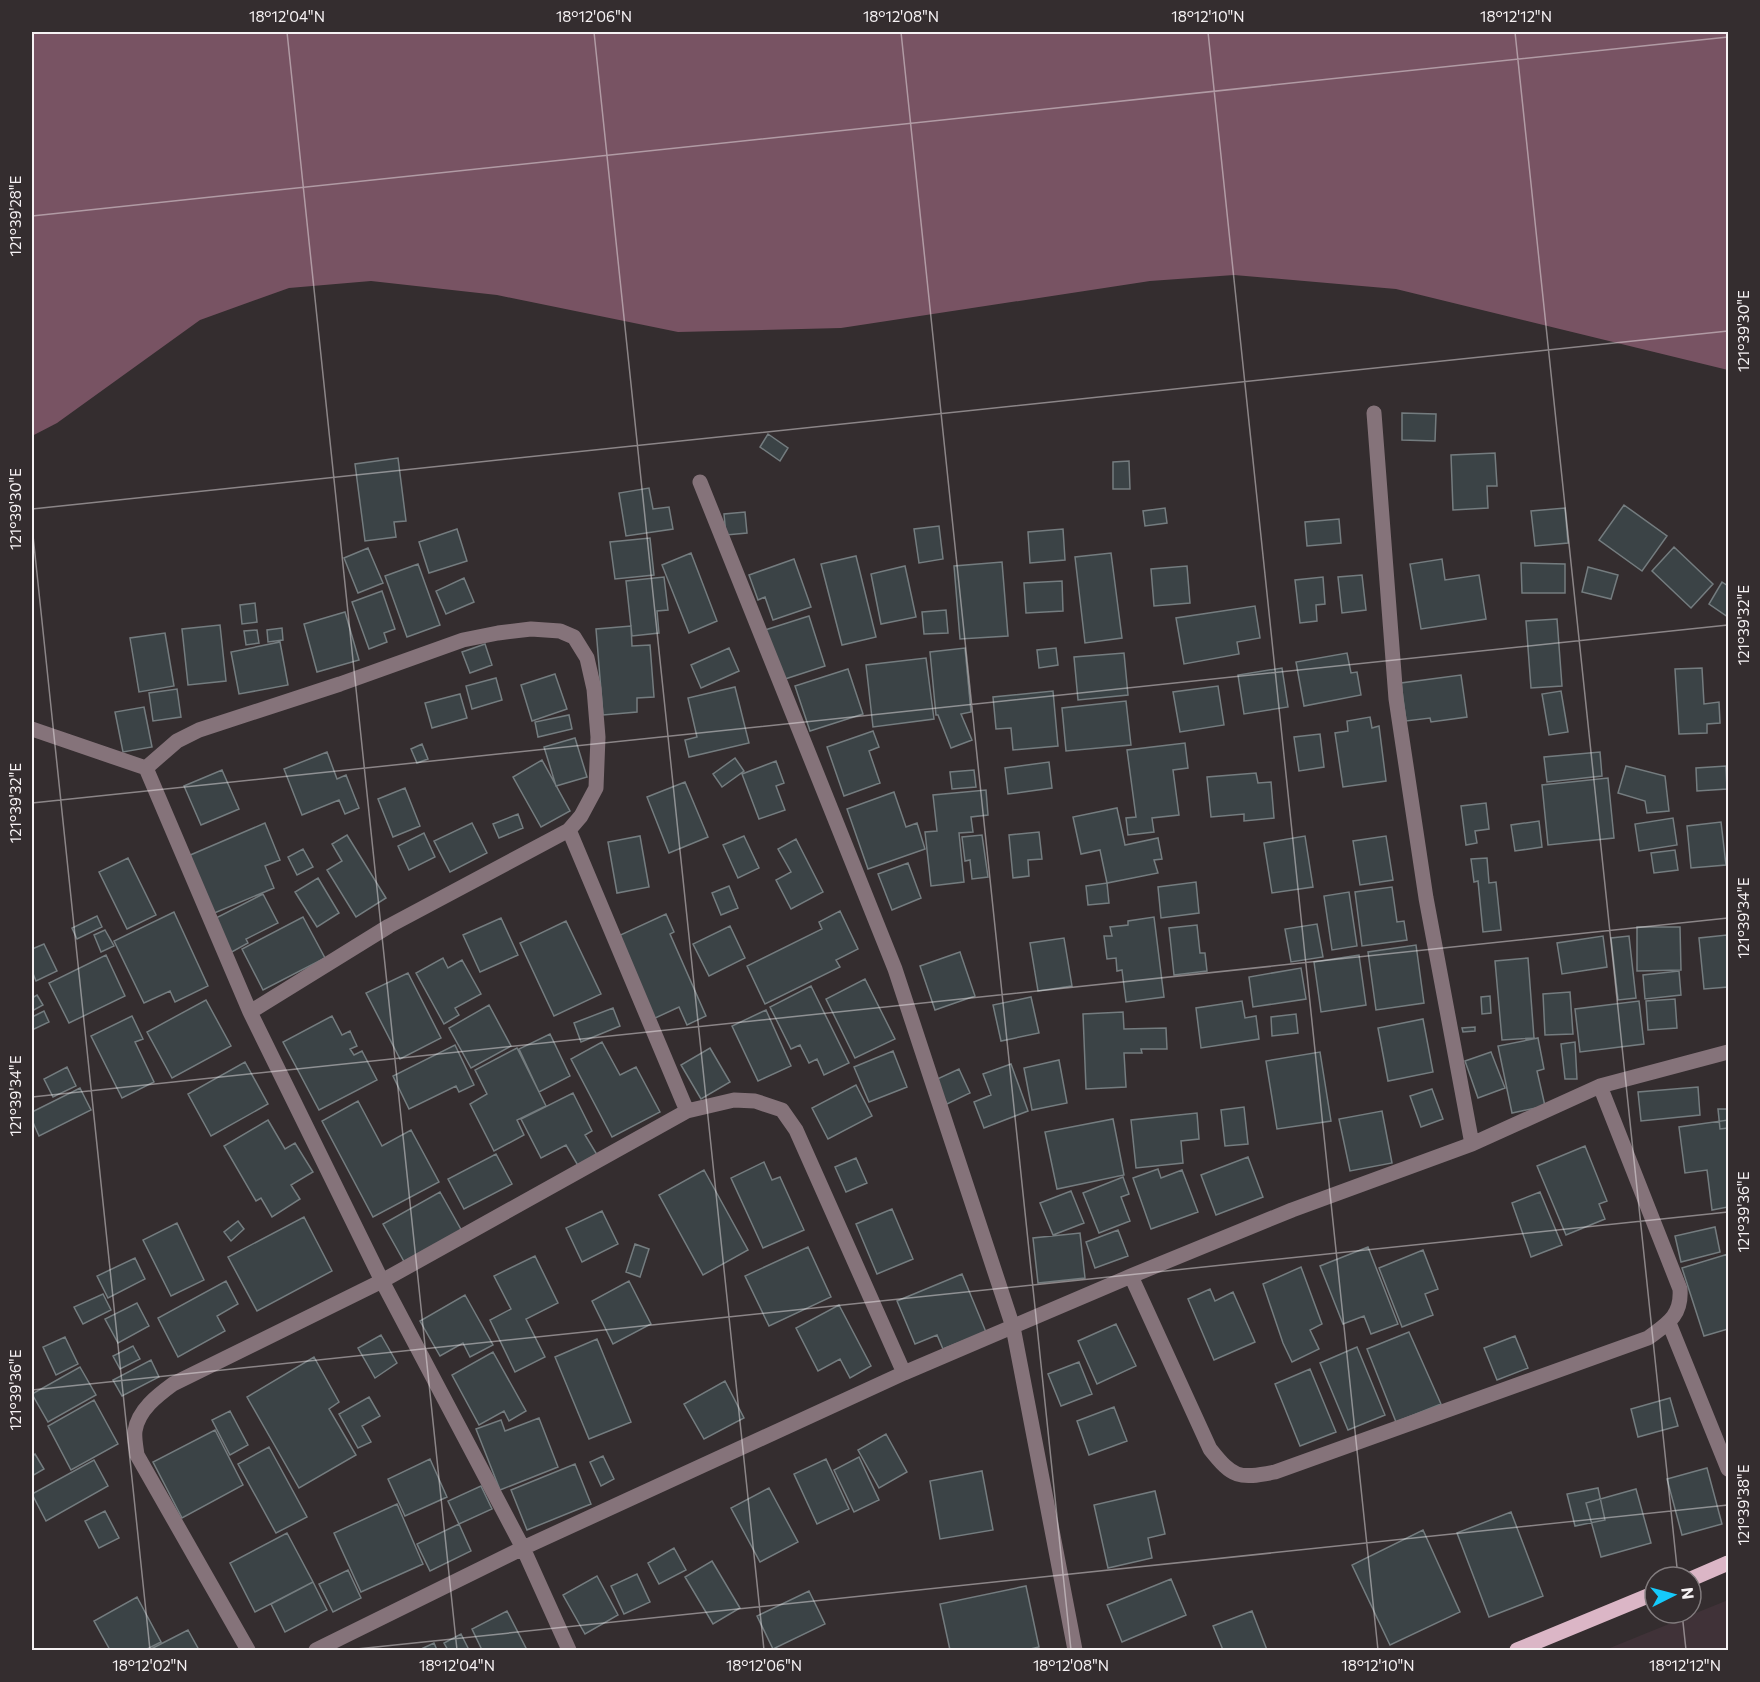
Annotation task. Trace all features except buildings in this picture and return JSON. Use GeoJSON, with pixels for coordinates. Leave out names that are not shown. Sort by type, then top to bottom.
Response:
{"type":"FeatureCollection","features":[{"type":"Feature","properties":{"kind":"main road"},"geometry":{"type":"LineString","coordinates":[[1703,1574],[1728,1563]]}},
{"type":"Feature","properties":{"kind":"main road"},"geometry":{"type":"LineString","coordinates":[[1517,1650],[1643,1598]]}},
{"type":"Feature","properties":{"kind":"street"},"geometry":{"type":"LineString","coordinates":[[1374,414],[1396,699],[1426,898],[1472,1144]]}},
{"type":"Feature","properties":{"kind":"street"},"geometry":{"type":"LineString","coordinates":[[700,482],[895,969],[1013,1327],[1075,1650]]}},
{"type":"Feature","properties":{"kind":"street"},"geometry":{"type":"LineString","coordinates":[[146,768],[177,741],[199,730],[340,684],[463,640],[531,629],[560,631],[574,637],[587,658],[594,689],[598,736],[596,788],[581,816],[569,830],[389,926],[250,1012]]}},
{"type":"Feature","properties":{"kind":"street"},"geometry":{"type":"LineString","coordinates":[[32,729],[146,768],[250,1012],[382,1281],[523,1548],[569,1650]]}},
{"type":"Feature","properties":{"kind":"street"},"geometry":{"type":"LineString","coordinates":[[569,830],[687,1111]]}},
{"type":"Feature","properties":{"kind":"street"},"geometry":{"type":"LineString","coordinates":[[316,1650],[523,1548],[904,1373],[1131,1276],[1292,1210],[1472,1144],[1600,1086],[1728,1052]]}},
{"type":"Feature","properties":{"kind":"street"},"geometry":{"type":"LineString","coordinates":[[1131,1276],[1210,1449],[1227,1470],[1241,1475],[1275,1472],[1648,1338],[1669,1323],[1678,1310],[1681,1301],[1680,1289],[1600,1086]]}},
{"type":"Feature","properties":{"kind":"street"},"geometry":{"type":"LineString","coordinates":[[249,1650],[137,1455],[135,1430],[143,1411],[173,1384],[382,1281],[687,1111],[734,1100],[754,1101],[782,1110],[796,1130],[904,1373]]}},
{"type":"Feature","properties":{"kind":"street"},"geometry":{"type":"LineString","coordinates":[[1669,1323],[1728,1469]]}},
{"type":"Feature","properties":{"kind":"shaded area"},"geometry":{"type":"Polygon","coordinates":[[[32,32],[1728,32],[1728,370],[1396,289],[1234,275],[1150,281],[841,328],[678,332],[497,295],[371,281],[289,288],[200,320],[57,423],[32,436],[32,32]]]}},
{"type":"Feature","properties":{"kind":"shaded area"},"geometry":{"type":"Polygon","coordinates":[[[1728,1600],[1728,1650],[1605,1650],[1666,1625],[1703,1625],[1703,1610],[1728,1600]]]}}]}
